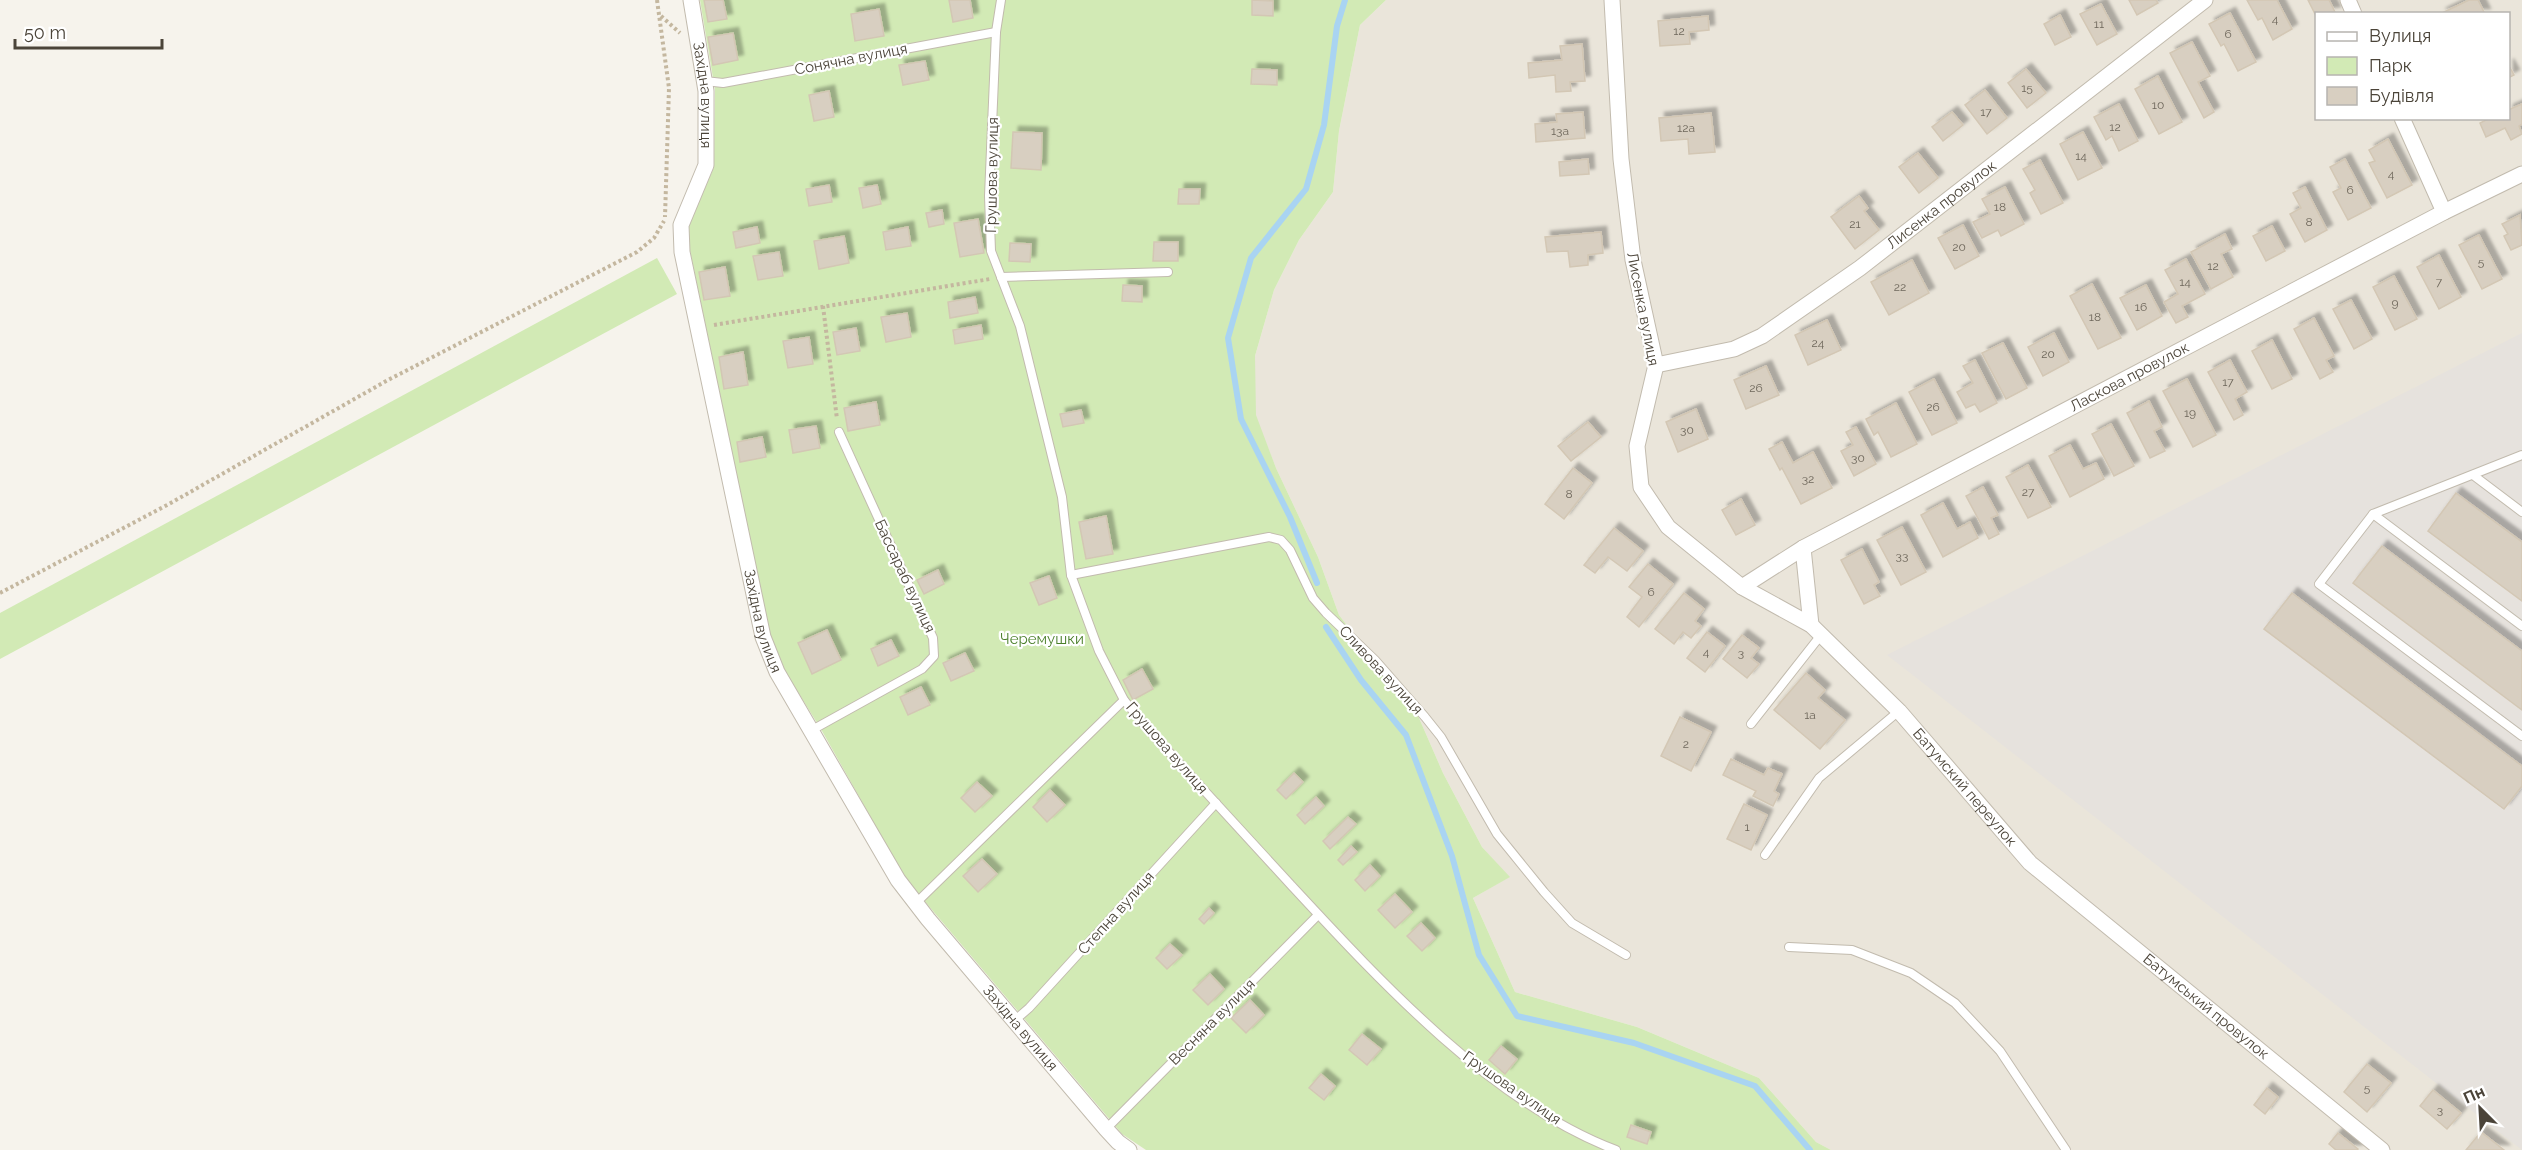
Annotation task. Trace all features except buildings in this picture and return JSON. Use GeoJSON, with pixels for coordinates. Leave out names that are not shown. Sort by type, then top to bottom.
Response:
{"type":"FeatureCollection","features":[{"type":"Feature","properties":{"kind":"street","name":"Західна вулиця"},"geometry":{"type":"LineString","coordinates":[[691,0],[705,81],[706,165],[681,225],[682,252],[764,637],[777,672],[898,880],[1014,1021],[1106,1129],[1124,1146]]}},
{"type":"Feature","properties":{"kind":"street","name":"Лисенка вулиця"},"geometry":{"type":"LineString","coordinates":[[1612,0],[1621,159],[1633,260],[1656,365],[1637,446],[1641,487],[1668,527],[1742,586],[1816,630],[1899,711]]}},
{"type":"Feature","properties":{"kind":"street","name":"Лисенка провулок"},"geometry":{"type":"LineString","coordinates":[[1656,365],[1734,349],[1762,336],[1860,268],[2205,0]]}},
{"type":"Feature","properties":{"kind":"street"},"geometry":{"type":"LineString","coordinates":[[2403,120],[2444,212]]}},
{"type":"Feature","properties":{"kind":"street","name":"Ласкова провулок"},"geometry":{"type":"LineString","coordinates":[[1742,586],[1803,548],[2444,212],[2522,174]]}},
{"type":"Feature","properties":{"kind":"street"},"geometry":{"type":"LineString","coordinates":[[1803,548],[1816,630]]}},
{"type":"Feature","properties":{"kind":"street","name":"Батумский переулок"},"geometry":{"type":"LineString","coordinates":[[1899,711],[2030,863]]}},
{"type":"Feature","properties":{"kind":"street","name":"Батумський провулок"},"geometry":{"type":"LineString","coordinates":[[2030,863],[2382,1150]]}},
{"type":"Feature","properties":{"kind":"lane","name":"Грушова вулиця"},"geometry":{"type":"LineString","coordinates":[[1001,0],[996,32],[989,196],[991,251],[1020,326],[1062,497],[1071,575],[1099,651],[1124,700],[1318,915],[1434,1031],[1472,1062],[1553,1119],[1616,1150]]}},
{"type":"Feature","properties":{"kind":"lane","name":"Сонячна вулиця"},"geometry":{"type":"LineString","coordinates":[[705,81],[723,83],[996,32]]}},
{"type":"Feature","properties":{"kind":"lane"},"geometry":{"type":"LineString","coordinates":[[1001,277],[1168,272]]}},
{"type":"Feature","properties":{"kind":"lane","name":"Бассараб вулиця"},"geometry":{"type":"LineString","coordinates":[[812,730],[922,669],[934,656],[933,638],[839,432]]}},
{"type":"Feature","properties":{"kind":"lane"},"geometry":{"type":"LineString","coordinates":[[2522,455],[2373,514],[2319,584],[2522,736]]}},
{"type":"Feature","properties":{"kind":"lane"},"geometry":{"type":"LineString","coordinates":[[2473,475],[2522,512]]}},
{"type":"Feature","properties":{"kind":"lane"},"geometry":{"type":"LineString","coordinates":[[2373,514],[2522,626]]}},
{"type":"Feature","properties":{"kind":"lane","name":"Сливова вулиця"},"geometry":{"type":"LineString","coordinates":[[1071,575],[1269,537],[1281,540],[1290,550],[1313,598],[1376,660],[1441,737],[1497,834],[1544,892],[1572,923],[1626,955]]}},
{"type":"Feature","properties":{"kind":"lane"},"geometry":{"type":"LineString","coordinates":[[1751,724],[1816,630]]}},
{"type":"Feature","properties":{"kind":"lane"},"geometry":{"type":"LineString","coordinates":[[916,903],[1124,700]]}},
{"type":"Feature","properties":{"kind":"lane"},"geometry":{"type":"LineString","coordinates":[[1766,855],[1819,778],[1899,711]]}},
{"type":"Feature","properties":{"kind":"lane","name":"Степна вулиця"},"geometry":{"type":"LineString","coordinates":[[1014,1021],[1029,1008],[1216,803]]}},
{"type":"Feature","properties":{"kind":"lane","name":"Весняна вулиця"},"geometry":{"type":"LineString","coordinates":[[1106,1129],[1318,915]]}},
{"type":"Feature","properties":{"kind":"lane"},"geometry":{"type":"LineString","coordinates":[[1789,947],[1852,950],[1911,973],[1955,1003],[2000,1051],[2066,1150]]}},
{"type":"Feature","properties":{"kind":"path"},"geometry":{"type":"LineString","coordinates":[[0,593],[169,504],[388,380],[637,252],[654,238],[664,219],[669,88],[657,0]]}},
{"type":"Feature","properties":{"kind":"path"},"geometry":{"type":"LineString","coordinates":[[664,219],[682,252]]}},
{"type":"Feature","properties":{"kind":"path"},"geometry":{"type":"LineString","coordinates":[[698,327],[1001,277]]}},
{"type":"Feature","properties":{"kind":"path"},"geometry":{"type":"LineString","coordinates":[[823,306],[839,432]]}},
{"type":"Feature","properties":{"kind":"shaded area"},"geometry":{"type":"Polygon","coordinates":[[[1386,0],[2522,0],[2522,1150],[1831,1150],[1816,1142],[1759,1078],[1637,1027],[1515,992],[1473,898],[1509,877],[1482,847],[1443,773],[1419,718],[1339,615],[1318,557],[1276,468],[1255,415],[1255,356],[1274,290],[1299,240],[1333,192],[1339,131],[1360,25],[1386,0]]]}},
{"type":"Feature","properties":{"kind":"shaded area"},"geometry":{"type":"Polygon","coordinates":[[[2522,333],[2522,1150],[1887,655],[2522,333]]]}},
{"type":"Feature","properties":{"kind":"green space","name":"Черемушки"},"geometry":{"type":"Polygon","coordinates":[[[700,0],[1386,0],[1360,25],[1339,131],[1333,192],[1299,240],[1274,290],[1255,356],[1256,415],[1276,468],[1318,557],[1339,615],[1419,718],[1443,773],[1482,847],[1510,877],[1473,898],[1515,992],[1637,1027],[1759,1078],[1816,1142],[1831,1150],[1146,1150],[1122,1134],[905,878],[822,731],[785,671],[771,638],[690,251],[689,226],[714,167],[715,90],[700,0]]]}},
{"type":"Feature","properties":{"kind":"green space"},"geometry":{"type":"Polygon","coordinates":[[[657,258],[677,294],[0,659],[0,613],[657,258]]]}},
{"type":"Feature","properties":{"kind":"waterway"},"geometry":{"type":"LineString","coordinates":[[1317,583],[1290,517],[1241,419],[1228,338],[1251,258],[1306,189],[1324,125],[1337,26],[1345,0]]}},
{"type":"Feature","properties":{"kind":"waterway"},"geometry":{"type":"LineString","coordinates":[[1326,627],[1361,680],[1406,735],[1452,856],[1479,955],[1517,1016],[1634,1043],[1755,1086],[1810,1150]]}}]}
